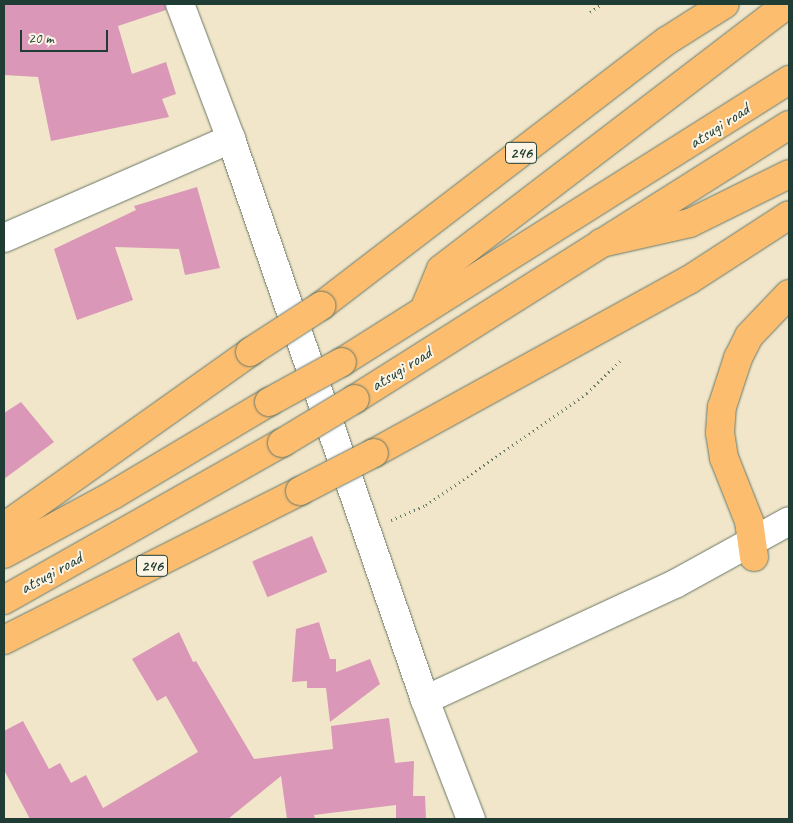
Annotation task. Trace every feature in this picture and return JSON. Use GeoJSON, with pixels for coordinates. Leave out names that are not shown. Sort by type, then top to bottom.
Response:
{"type":"FeatureCollection","features":[{"type":"Feature","properties":{"kind":"highway","name":"246"},"geometry":{"type":"LineString","coordinates":[[4,527],[250,352],[320,306],[668,40],[725,4]]}},
{"type":"Feature","properties":{"kind":"highway"},"geometry":{"type":"LineString","coordinates":[[424,310],[441,269],[787,4]]}},
{"type":"Feature","properties":{"kind":"highway","name":"atsugi road"},"geometry":{"type":"LineString","coordinates":[[4,554],[113,496],[269,402],[342,362],[714,130],[789,80]]}},
{"type":"Feature","properties":{"kind":"highway","name":"atsugi road"},"geometry":{"type":"LineString","coordinates":[[4,600],[282,443],[789,125]]}},
{"type":"Feature","properties":{"kind":"highway"},"geometry":{"type":"LineString","coordinates":[[601,243],[690,223],[789,174]]}},
{"type":"Feature","properties":{"kind":"highway","name":"246"},"geometry":{"type":"LineString","coordinates":[[4,640],[374,454],[689,280],[789,215]]}},
{"type":"Feature","properties":{"kind":"highway"},"geometry":{"type":"LineString","coordinates":[[752,548],[749,521],[724,458],[720,433],[722,407],[738,358],[749,336],[789,294]]}},
{"type":"Feature","properties":{"kind":"street"},"geometry":{"type":"LineString","coordinates":[[180,4],[232,139],[425,700],[471,819]]}},
{"type":"Feature","properties":{"kind":"street"},"geometry":{"type":"LineString","coordinates":[[4,238],[232,139]]}},
{"type":"Feature","properties":{"kind":"street"},"geometry":{"type":"LineString","coordinates":[[425,700],[752,548],[789,521]]}},
{"type":"Feature","properties":{"kind":"street"},"geometry":{"type":"LineString","coordinates":[[752,548],[789,541]]}},
{"type":"Feature","properties":{"kind":"path"},"geometry":{"type":"LineString","coordinates":[[590,12],[602,4]]}},
{"type":"Feature","properties":{"kind":"path"},"geometry":{"type":"LineString","coordinates":[[388,521],[426,505],[536,429],[587,393],[623,358]]}},
{"type":"Feature","properties":{"kind":"building"},"geometry":{"type":"Polygon","coordinates":[[[4,4],[165,4],[166,10],[118,26],[132,74],[166,62],[176,94],[162,99],[169,117],[51,141],[38,77],[4,75],[4,4]]]}},
{"type":"Feature","properties":{"kind":"building"},"geometry":{"type":"Polygon","coordinates":[[[197,187],[220,268],[185,275],[179,249],[115,247],[133,300],[77,320],[54,249],[136,210],[134,206],[197,187]]]}},
{"type":"Feature","properties":{"kind":"building"},"geometry":{"type":"Polygon","coordinates":[[[21,402],[54,442],[4,479],[4,413],[21,402]]]}},
{"type":"Feature","properties":{"kind":"building"},"geometry":{"type":"Polygon","coordinates":[[[312,536],[327,572],[267,597],[252,561],[312,536]]]}},
{"type":"Feature","properties":{"kind":"building"},"geometry":{"type":"Polygon","coordinates":[[[319,622],[330,659],[336,659],[336,672],[370,659],[380,684],[330,722],[326,688],[307,688],[307,681],[292,682],[296,629],[319,622]]]}},
{"type":"Feature","properties":{"kind":"building"},"geometry":{"type":"Polygon","coordinates":[[[179,632],[193,662],[196,661],[254,759],[333,749],[331,726],[389,718],[395,763],[414,761],[413,796],[425,796],[426,819],[396,819],[396,805],[314,815],[315,819],[287,819],[281,776],[228,819],[30,819],[4,770],[4,731],[23,721],[49,769],[60,763],[71,783],[86,775],[103,808],[198,752],[166,696],[157,701],[132,659],[179,632]]]}}]}
